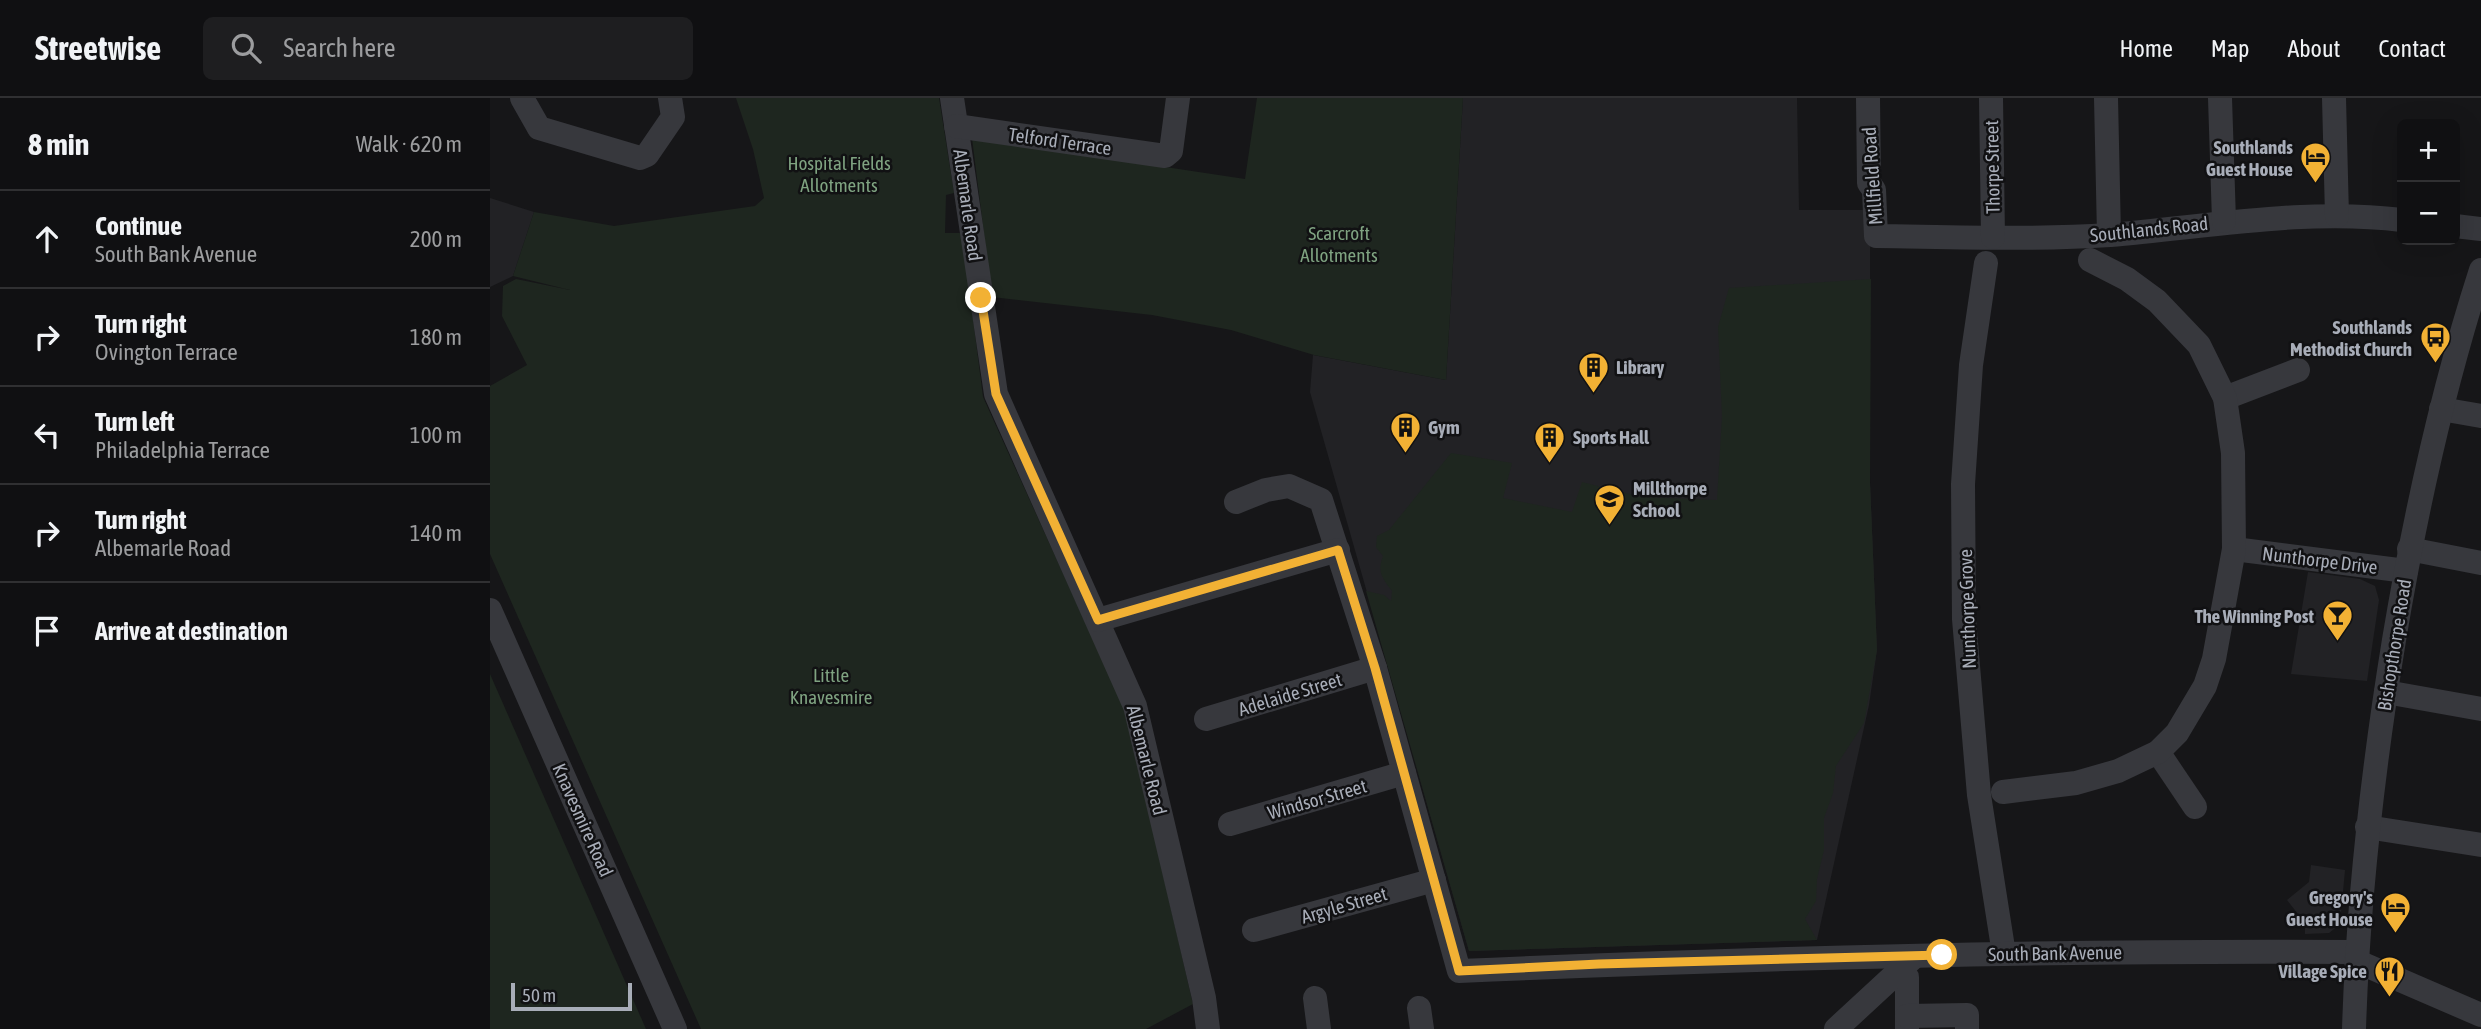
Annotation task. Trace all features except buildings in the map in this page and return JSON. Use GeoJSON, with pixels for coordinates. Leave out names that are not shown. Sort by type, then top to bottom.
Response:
{"type":"FeatureCollection","features":[{"type":"Feature","properties":{"kind":"street"},"geometry":{"type":"LineString","coordinates":[[522,98],[539,128],[640,158],[647,155],[673,117],[670,98]]}},
{"type":"Feature","properties":{"kind":"street","name":"Telford Terrace"},"geometry":{"type":"LineString","coordinates":[[956,108],[1165,156],[1171,151],[1178,98]]}},
{"type":"Feature","properties":{"kind":"street","name":"Millfield Road"},"geometry":{"type":"LineString","coordinates":[[1868,98],[1869,183],[1874,190],[1876,236],[1895,236]]}},
{"type":"Feature","properties":{"kind":"street","name":"Thorpe Street"},"geometry":{"type":"LineString","coordinates":[[1991,98],[1993,237]]}},
{"type":"Feature","properties":{"kind":"street"},"geometry":{"type":"LineString","coordinates":[[2106,98],[2109,235]]}},
{"type":"Feature","properties":{"kind":"street"},"geometry":{"type":"LineString","coordinates":[[2220,98],[2224,221]]}},
{"type":"Feature","properties":{"kind":"street"},"geometry":{"type":"LineString","coordinates":[[2334,98],[2337,216]]}},
{"type":"Feature","properties":{"kind":"street","name":"Albemarle Road"},"geometry":{"type":"LineString","coordinates":[[956,108],[996,394],[1135,706],[1204,998],[1208,1029]]}},
{"type":"Feature","properties":{"kind":"street","name":"Southlands Road"},"geometry":{"type":"LineString","coordinates":[[1895,236],[2109,235],[2224,221],[2337,216],[2397,220]]}},
{"type":"Feature","properties":{"kind":"street"},"geometry":{"type":"LineString","coordinates":[[2460,227],[2481,229]]}},
{"type":"Feature","properties":{"kind":"street"},"geometry":{"type":"LineString","coordinates":[[2003,792],[2076,783],[2118,771],[2158,752],[2177,733],[2205,686],[2214,659],[2234,549],[2233,453],[2225,398],[2199,345],[2157,301],[2127,279],[2090,260]]}},
{"type":"Feature","properties":{"kind":"street","name":"Nunthorpe Grove"},"geometry":{"type":"LineString","coordinates":[[1986,263],[1970,365],[1963,484],[1964,619],[1979,795],[2004,954]]}},
{"type":"Feature","properties":{"kind":"street","name":"Bishopthorpe Road"},"geometry":{"type":"LineString","coordinates":[[2354,1029],[2367,827],[2407,560],[2458,340],[2481,270]]}},
{"type":"Feature","properties":{"kind":"street"},"geometry":{"type":"LineString","coordinates":[[2225,398],[2298,370]]}},
{"type":"Feature","properties":{"kind":"street"},"geometry":{"type":"LineString","coordinates":[[2441,409],[2481,416]]}},
{"type":"Feature","properties":{"kind":"street"},"geometry":{"type":"LineString","coordinates":[[1236,502],[1263,482],[1289,486],[1321,500],[1375,668],[1434,880]]}},
{"type":"Feature","properties":{"kind":"street","name":"Nunthorpe Drive"},"geometry":{"type":"LineString","coordinates":[[2234,549],[2481,563]]}},
{"type":"Feature","properties":{"kind":"street"},"geometry":{"type":"LineString","coordinates":[[1098,620],[1338,550]]}},
{"type":"Feature","properties":{"kind":"street","name":"Knavesmire Road"},"geometry":{"type":"LineString","coordinates":[[490,610],[675,1029]]}},
{"type":"Feature","properties":{"kind":"street","name":"Adelaide Street"},"geometry":{"type":"LineString","coordinates":[[1206,719],[1375,668]]}},
{"type":"Feature","properties":{"kind":"street"},"geometry":{"type":"LineString","coordinates":[[2386,692],[2481,709]]}},
{"type":"Feature","properties":{"kind":"street"},"geometry":{"type":"LineString","coordinates":[[2158,752],[2195,807]]}},
{"type":"Feature","properties":{"kind":"street","name":"Windsor Street"},"geometry":{"type":"LineString","coordinates":[[1230,824],[1404,773]]}},
{"type":"Feature","properties":{"kind":"street"},"geometry":{"type":"LineString","coordinates":[[2367,827],[2481,845]]}},
{"type":"Feature","properties":{"kind":"street","name":"South Bank Avenue"},"geometry":{"type":"LineString","coordinates":[[1434,880],[1459,971],[1613,963],[1907,962],[2004,954],[2200,951],[2357,957]]}},
{"type":"Feature","properties":{"kind":"street","name":"Argyle Street"},"geometry":{"type":"LineString","coordinates":[[1254,930],[1434,880]]}},
{"type":"Feature","properties":{"kind":"street"},"geometry":{"type":"LineString","coordinates":[[2357,957],[2481,1016]]}},
{"type":"Feature","properties":{"kind":"street"},"geometry":{"type":"LineString","coordinates":[[1907,962],[1907,1023],[1967,1016],[1967,1029]]}},
{"type":"Feature","properties":{"kind":"street"},"geometry":{"type":"LineString","coordinates":[[1836,1029],[1907,962]]}},
{"type":"Feature","properties":{"kind":"street"},"geometry":{"type":"LineString","coordinates":[[1315,998],[1319,1029]]}},
{"type":"Feature","properties":{"kind":"shaded area","name":"Millthorpe School"},"geometry":{"type":"Polygon","coordinates":[[[1463,98],[1797,98],[1799,210],[1870,210],[1870,482],[1877,650],[1869,705],[1817,940],[1469,951],[1310,392],[1313,355],[1446,380],[1463,98]]]}},
{"type":"Feature","properties":{"kind":"shaded area"},"geometry":{"type":"Polygon","coordinates":[[[490,198],[534,212],[513,276],[490,287],[490,198]]]}},
{"type":"Feature","properties":{"kind":"shaded area"},"geometry":{"type":"Polygon","coordinates":[[[2308,572],[2360,579],[2375,586],[2379,600],[2367,681],[2291,674],[2308,572]]]}},
{"type":"Feature","properties":{"kind":"shaded area"},"geometry":{"type":"Polygon","coordinates":[[[2311,865],[2345,870],[2340,924],[2329,933],[2305,934],[2305,923],[2287,900],[2309,882],[2311,865]]]}},
{"type":"Feature","properties":{"kind":"green space","name":"Little Knavesmire"},"geometry":{"type":"Polygon","coordinates":[[[736,98],[939,98],[954,193],[946,195],[945,233],[962,233],[983,397],[1125,710],[1193,1004],[1146,1029],[701,1029],[490,554],[490,386],[527,365],[502,316],[503,286],[516,279],[570,290],[513,276],[534,212],[614,226],[755,206],[764,198],[753,149],[736,98]]]}},
{"type":"Feature","properties":{"kind":"green space","name":"Scarcroft Allotments"},"geometry":{"type":"Polygon","coordinates":[[[1257,98],[1463,98],[1446,380],[1314,355],[1231,330],[1152,315],[992,297],[972,138],[1245,179],[1257,98]]]}},
{"type":"Feature","properties":{"kind":"green space","name":"Millthorpe School"},"geometry":{"type":"Polygon","coordinates":[[[1871,279],[1870,482],[1877,650],[1864,723],[1836,766],[1833,793],[1824,818],[1824,850],[1817,879],[1816,901],[1805,919],[1817,940],[1469,951],[1366,591],[1384,595],[1391,601],[1392,591],[1381,571],[1383,556],[1376,547],[1377,536],[1389,530],[1451,453],[1512,463],[1503,498],[1572,512],[1582,482],[1641,497],[1717,500],[1722,416],[1718,327],[1729,288],[1871,279]]]}},
{"type":"Feature","properties":{"kind":"green space"},"geometry":{"type":"Polygon","coordinates":[[[490,674],[646,1029],[490,1029],[490,674]]]}},
{"type":"Feature","properties":{"kind":"place","name":"Southlands Guest House"},"geometry":{"type":"Point","coordinates":[2316,185]}},
{"type":"Feature","properties":{"kind":"place","name":"Southlands Methodist Church"},"geometry":{"type":"Point","coordinates":[2435,365]}},
{"type":"Feature","properties":{"kind":"place","name":"Library"},"geometry":{"type":"Point","coordinates":[1593,394]}},
{"type":"Feature","properties":{"kind":"place","name":"Gym"},"geometry":{"type":"Point","coordinates":[1405,454]}},
{"type":"Feature","properties":{"kind":"place","name":"Sports Hall"},"geometry":{"type":"Point","coordinates":[1550,464]}},
{"type":"Feature","properties":{"kind":"place","name":"Millthorpe School"},"geometry":{"type":"Point","coordinates":[1610,526]}},
{"type":"Feature","properties":{"kind":"place","name":"The Winning Post"},"geometry":{"type":"Point","coordinates":[2337,643]}},
{"type":"Feature","properties":{"kind":"place","name":"Gregory's Guest House"},"geometry":{"type":"Point","coordinates":[2396,935]}},
{"type":"Feature","properties":{"kind":"place","name":"Village Spice"},"geometry":{"type":"Point","coordinates":[2390,998]}},
{"type":"Feature","properties":{"kind":"route"},"geometry":{"type":"LineString","coordinates":[[981,298],[996,394],[1098,620],[1338,550],[1375,668],[1459,971],[1599,964],[1942,955]]}},
{"type":"Feature","properties":{"kind":"park label","name":"Hospital Fields Allotments"},"geometry":{"type":"Point","coordinates":[839,174]}}]}
